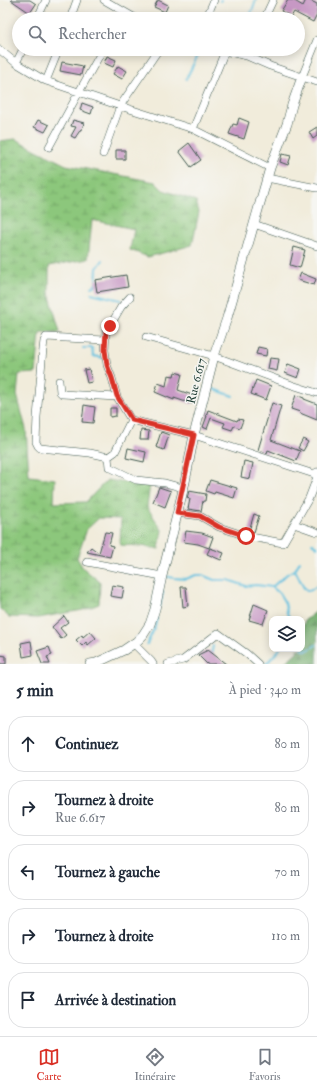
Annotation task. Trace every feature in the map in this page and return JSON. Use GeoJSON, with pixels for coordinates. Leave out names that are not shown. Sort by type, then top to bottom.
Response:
{"type":"FeatureCollection","features":[{"type":"Feature","properties":{"kind":"street"},"geometry":{"type":"LineString","coordinates":[[40,12],[46,0]]}},
{"type":"Feature","properties":{"kind":"street"},"geometry":{"type":"LineString","coordinates":[[73,12],[77,0]]}},
{"type":"Feature","properties":{"kind":"street"},"geometry":{"type":"LineString","coordinates":[[104,0],[125,12]]}},
{"type":"Feature","properties":{"kind":"street"},"geometry":{"type":"LineString","coordinates":[[209,12],[214,0]]}},
{"type":"Feature","properties":{"kind":"street"},"geometry":{"type":"LineString","coordinates":[[267,12],[273,0]]}},
{"type":"Feature","properties":{"kind":"street"},"geometry":{"type":"LineString","coordinates":[[302,77],[317,40]]}},
{"type":"Feature","properties":{"kind":"street"},"geometry":{"type":"LineString","coordinates":[[0,50],[16,63],[46,81],[120,106],[193,128],[270,168]]}},
{"type":"Feature","properties":{"kind":"street"},"geometry":{"type":"LineString","coordinates":[[16,63],[20,56]]}},
{"type":"Feature","properties":{"kind":"street"},"geometry":{"type":"LineString","coordinates":[[46,81],[56,56]]}},
{"type":"Feature","properties":{"kind":"street"},"geometry":{"type":"LineString","coordinates":[[49,147],[99,56]]}},
{"type":"Feature","properties":{"kind":"street"},"geometry":{"type":"LineString","coordinates":[[103,154],[120,106],[154,56]]}},
{"type":"Feature","properties":{"kind":"street"},"geometry":{"type":"LineString","coordinates":[[193,128],[224,56]]}},
{"type":"Feature","properties":{"kind":"street"},"geometry":{"type":"LineString","coordinates":[[247,56],[317,82]]}},
{"type":"Feature","properties":{"kind":"street","name":"Rue 6.617"},"geometry":{"type":"LineString","coordinates":[[90,664],[115,655],[133,643],[143,635],[150,624],[155,609],[194,435],[214,356],[227,318],[270,168],[287,124],[302,77]]}},
{"type":"Feature","properties":{"kind":"street"},"geometry":{"type":"LineString","coordinates":[[267,178],[316,185]]}},
{"type":"Feature","properties":{"kind":"street"},"geometry":{"type":"LineString","coordinates":[[254,224],[317,246]]}},
{"type":"Feature","properties":{"kind":"street"},"geometry":{"type":"LineString","coordinates":[[130,297],[121,307],[106,330],[105,350],[107,365],[117,396],[132,420],[194,435],[316,473],[317,477],[309,498],[283,543],[246,536],[219,527],[200,516],[177,513]]}},
{"type":"Feature","properties":{"kind":"street"},"geometry":{"type":"LineString","coordinates":[[105,340],[46,337],[43,349],[36,442],[40,448],[90,453],[108,457],[115,452],[132,420]]}},
{"type":"Feature","properties":{"kind":"street"},"geometry":{"type":"LineString","coordinates":[[146,337],[214,356],[317,393]]}},
{"type":"Feature","properties":{"kind":"street"},"geometry":{"type":"LineString","coordinates":[[60,380],[60,392],[62,394],[117,396]]}},
{"type":"Feature","properties":{"kind":"street"},"geometry":{"type":"LineString","coordinates":[[108,457],[109,467],[136,480],[165,483],[183,488]]}},
{"type":"Feature","properties":{"kind":"street"},"geometry":{"type":"LineString","coordinates":[[294,524],[317,532]]}},
{"type":"Feature","properties":{"kind":"street"},"geometry":{"type":"LineString","coordinates":[[87,562],[162,576]]}},
{"type":"Feature","properties":{"kind":"street"},"geometry":{"type":"LineString","coordinates":[[168,664],[183,660],[218,633],[258,664]]}},
{"type":"Feature","properties":{"kind":"street"},"geometry":{"type":"LineString","coordinates":[[133,643],[153,664]]}},
{"type":"Feature","properties":{"kind":"green space"},"geometry":{"type":"Polygon","coordinates":[[[15,139],[66,165],[155,182],[163,190],[196,201],[199,212],[192,245],[148,257],[130,250],[134,229],[92,220],[88,259],[49,266],[49,293],[60,332],[40,332],[36,373],[19,374],[17,395],[26,429],[29,476],[55,479],[54,503],[86,502],[107,480],[150,484],[147,507],[162,530],[159,549],[120,545],[121,519],[99,518],[87,529],[77,558],[83,568],[100,582],[99,604],[83,610],[38,618],[9,617],[0,609],[0,141],[15,139]]]}},
{"type":"Feature","properties":{"kind":"green space"},"geometry":{"type":"Polygon","coordinates":[[[317,611],[317,664],[283,664],[297,652],[305,652],[305,620],[317,611]]]}},
{"type":"Feature","properties":{"kind":"building"},"geometry":{"type":"Polygon","coordinates":[[[11,0],[30,0],[36,4],[31,12],[11,0]]]}},
{"type":"Feature","properties":{"kind":"building"},"geometry":{"type":"Polygon","coordinates":[[[158,0],[168,5],[165,12],[154,7],[158,0]]]}},
{"type":"Feature","properties":{"kind":"building"},"geometry":{"type":"Polygon","coordinates":[[[288,0],[293,0],[303,6],[306,0],[317,4],[317,14],[313,22],[305,18],[305,12],[281,11],[288,0]]]}},
{"type":"Feature","properties":{"kind":"building"},"geometry":{"type":"Polygon","coordinates":[[[107,56],[116,60],[113,67],[104,63],[107,56]]]}},
{"type":"Feature","properties":{"kind":"building"},"geometry":{"type":"Polygon","coordinates":[[[62,62],[83,66],[81,75],[60,71],[62,62]]]}},
{"type":"Feature","properties":{"kind":"building"},"geometry":{"type":"Polygon","coordinates":[[[118,66],[127,71],[122,79],[113,74],[118,66]]]}},
{"type":"Feature","properties":{"kind":"building"},"geometry":{"type":"Polygon","coordinates":[[[82,103],[93,107],[91,114],[80,110],[82,103]]]}},
{"type":"Feature","properties":{"kind":"building"},"geometry":{"type":"Polygon","coordinates":[[[239,118],[249,122],[244,139],[229,134],[233,124],[237,125],[239,118]]]}},
{"type":"Feature","properties":{"kind":"building"},"geometry":{"type":"Polygon","coordinates":[[[38,120],[49,125],[45,132],[34,127],[38,120]]]}},
{"type":"Feature","properties":{"kind":"building"},"geometry":{"type":"Polygon","coordinates":[[[73,120],[84,123],[82,129],[75,138],[71,136],[76,127],[71,126],[73,120]]]}},
{"type":"Feature","properties":{"kind":"building"},"geometry":{"type":"Polygon","coordinates":[[[317,127],[317,136],[313,139],[309,132],[317,127]]]}},
{"type":"Feature","properties":{"kind":"building"},"geometry":{"type":"Polygon","coordinates":[[[189,143],[201,160],[191,167],[179,151],[189,143]]]}},
{"type":"Feature","properties":{"kind":"building"},"geometry":{"type":"Polygon","coordinates":[[[116,150],[125,150],[125,159],[116,159],[116,150]]]}},
{"type":"Feature","properties":{"kind":"building"},"geometry":{"type":"Polygon","coordinates":[[[282,154],[291,156],[288,165],[280,162],[282,154]]]}},
{"type":"Feature","properties":{"kind":"building"},"geometry":{"type":"Polygon","coordinates":[[[294,247],[305,250],[300,268],[290,265],[294,247]]]}},
{"type":"Feature","properties":{"kind":"building"},"geometry":{"type":"Polygon","coordinates":[[[301,273],[316,279],[314,285],[298,280],[301,273]]]}},
{"type":"Feature","properties":{"kind":"building"},"geometry":{"type":"Polygon","coordinates":[[[126,275],[128,287],[97,292],[95,280],[126,275]]]}},
{"type":"Feature","properties":{"kind":"building"},"geometry":{"type":"Polygon","coordinates":[[[258,347],[267,349],[266,356],[256,354],[258,347]]]}},
{"type":"Feature","properties":{"kind":"building"},"geometry":{"type":"Polygon","coordinates":[[[270,358],[279,359],[277,371],[268,369],[270,358]]]}},
{"type":"Feature","properties":{"kind":"building"},"geometry":{"type":"Polygon","coordinates":[[[288,364],[301,369],[298,378],[285,373],[288,364]]]}},
{"type":"Feature","properties":{"kind":"building"},"geometry":{"type":"Polygon","coordinates":[[[89,369],[92,382],[87,383],[84,370],[89,369]]]}},
{"type":"Feature","properties":{"kind":"building"},"geometry":{"type":"Polygon","coordinates":[[[175,372],[182,374],[178,390],[195,396],[192,404],[174,398],[174,400],[155,392],[158,383],[166,386],[168,375],[174,376],[175,372]]]}},
{"type":"Feature","properties":{"kind":"building"},"geometry":{"type":"Polygon","coordinates":[[[256,380],[271,386],[266,400],[251,394],[256,380]]]}},
{"type":"Feature","properties":{"kind":"building"},"geometry":{"type":"Polygon","coordinates":[[[296,395],[317,404],[317,420],[291,409],[296,395]]]}},
{"type":"Feature","properties":{"kind":"building"},"geometry":{"type":"Polygon","coordinates":[[[272,403],[281,406],[271,440],[300,451],[296,461],[268,450],[267,453],[258,450],[272,403]]]}},
{"type":"Feature","properties":{"kind":"building"},"geometry":{"type":"Polygon","coordinates":[[[84,405],[95,407],[93,423],[82,422],[84,405]]]}},
{"type":"Feature","properties":{"kind":"building"},"geometry":{"type":"Polygon","coordinates":[[[110,408],[116,408],[116,416],[110,417],[110,408]]]}},
{"type":"Feature","properties":{"kind":"building"},"geometry":{"type":"Polygon","coordinates":[[[208,410],[237,421],[238,419],[243,420],[240,428],[234,426],[232,430],[223,427],[225,423],[211,418],[207,429],[203,427],[208,410]]]}},
{"type":"Feature","properties":{"kind":"building"},"geometry":{"type":"Polygon","coordinates":[[[141,430],[149,431],[148,440],[140,440],[141,430]]]}},
{"type":"Feature","properties":{"kind":"building"},"geometry":{"type":"Polygon","coordinates":[[[161,432],[169,435],[164,450],[156,447],[161,432]]]}},
{"type":"Feature","properties":{"kind":"building"},"geometry":{"type":"Polygon","coordinates":[[[303,439],[308,442],[303,451],[298,448],[303,439]]]}},
{"type":"Feature","properties":{"kind":"building"},"geometry":{"type":"Polygon","coordinates":[[[128,448],[146,452],[144,462],[126,458],[128,448]]]}},
{"type":"Feature","properties":{"kind":"building"},"geometry":{"type":"Polygon","coordinates":[[[244,461],[253,463],[250,479],[241,477],[244,461]]]}},
{"type":"Feature","properties":{"kind":"building"},"geometry":{"type":"Polygon","coordinates":[[[210,480],[237,488],[234,498],[215,492],[214,494],[206,491],[210,480]]]}},
{"type":"Feature","properties":{"kind":"building"},"geometry":{"type":"Polygon","coordinates":[[[159,487],[171,491],[165,507],[153,502],[159,487]]]}},
{"type":"Feature","properties":{"kind":"building"},"geometry":{"type":"Polygon","coordinates":[[[189,491],[206,494],[201,511],[188,509],[190,499],[187,498],[189,491]]]}},
{"type":"Feature","properties":{"kind":"building"},"geometry":{"type":"Polygon","coordinates":[[[254,514],[259,516],[254,532],[249,531],[254,514]]]}},
{"type":"Feature","properties":{"kind":"building"},"geometry":{"type":"Polygon","coordinates":[[[186,531],[202,533],[213,537],[209,548],[198,544],[184,542],[186,531]]]}},
{"type":"Feature","properties":{"kind":"building"},"geometry":{"type":"Polygon","coordinates":[[[105,532],[112,533],[109,545],[113,546],[110,557],[87,552],[91,547],[99,553],[105,532]]]}},
{"type":"Feature","properties":{"kind":"building"},"geometry":{"type":"Polygon","coordinates":[[[210,548],[224,553],[221,560],[207,554],[210,548]]]}},
{"type":"Feature","properties":{"kind":"building"},"geometry":{"type":"Polygon","coordinates":[[[112,585],[124,587],[122,598],[110,596],[112,585]]]}},
{"type":"Feature","properties":{"kind":"building"},"geometry":{"type":"Polygon","coordinates":[[[181,587],[186,587],[188,606],[183,607],[181,587]]]}},
{"type":"Feature","properties":{"kind":"building"},"geometry":{"type":"Polygon","coordinates":[[[254,604],[268,610],[263,624],[249,620],[254,604]]]}},
{"type":"Feature","properties":{"kind":"building"},"geometry":{"type":"Polygon","coordinates":[[[64,616],[68,622],[60,628],[66,635],[61,639],[52,627],[64,616]]]}},
{"type":"Feature","properties":{"kind":"building"},"geometry":{"type":"Polygon","coordinates":[[[90,631],[96,638],[88,645],[86,642],[82,646],[76,640],[82,635],[83,637],[90,631]]]}},
{"type":"Feature","properties":{"kind":"building"},"geometry":{"type":"Polygon","coordinates":[[[31,641],[33,655],[23,657],[21,643],[31,641]]]}},
{"type":"Feature","properties":{"kind":"building"},"geometry":{"type":"Polygon","coordinates":[[[49,647],[52,655],[47,657],[50,664],[42,664],[37,651],[49,647]]]}},
{"type":"Feature","properties":{"kind":"building"},"geometry":{"type":"Polygon","coordinates":[[[208,650],[226,664],[207,664],[198,655],[208,650]]]}},
{"type":"Feature","properties":{"kind":"building"},"geometry":{"type":"Polygon","coordinates":[[[0,655],[6,656],[6,664],[0,664],[0,655]]]}},
{"type":"Feature","properties":{"kind":"waterway"},"geometry":{"type":"LineString","coordinates":[[252,12],[256,0]]}},
{"type":"Feature","properties":{"kind":"waterway"},"geometry":{"type":"LineString","coordinates":[[186,79],[198,56]]}},
{"type":"Feature","properties":{"kind":"waterway"},"geometry":{"type":"LineString","coordinates":[[92,287],[96,284],[97,268],[103,260]]}},
{"type":"Feature","properties":{"kind":"waterway"},"geometry":{"type":"LineString","coordinates":[[91,293],[121,300]]}},
{"type":"Feature","properties":{"kind":"waterway"},"geometry":{"type":"LineString","coordinates":[[83,348],[92,348],[93,356],[104,358]]}},
{"type":"Feature","properties":{"kind":"waterway"},"geometry":{"type":"LineString","coordinates":[[210,388],[233,396]]}},
{"type":"Feature","properties":{"kind":"waterway"},"geometry":{"type":"LineString","coordinates":[[312,543],[317,547]]}},
{"type":"Feature","properties":{"kind":"waterway"},"geometry":{"type":"LineString","coordinates":[[272,587],[287,574],[295,570],[300,561]]}},
{"type":"Feature","properties":{"kind":"waterway"},"geometry":{"type":"LineString","coordinates":[[295,570],[307,591],[317,586]]}},
{"type":"Feature","properties":{"kind":"waterway"},"geometry":{"type":"LineString","coordinates":[[165,576],[186,579],[196,575],[202,575],[214,580],[228,580],[246,586],[256,585],[272,587],[279,593],[285,603],[288,616]]}},
{"type":"Feature","properties":{"kind":"waterway"},"geometry":{"type":"LineString","coordinates":[[160,606],[163,592]]}},
{"type":"Feature","properties":{"kind":"waterway"},"geometry":{"type":"LineString","coordinates":[[147,644],[157,618]]}},
{"type":"Feature","properties":{"kind":"waterway"},"geometry":{"type":"LineString","coordinates":[[305,650],[308,650],[316,645]]}},
{"type":"Feature","properties":{"kind":"waterway"},"geometry":{"type":"LineString","coordinates":[[211,655],[213,646]]}},
{"type":"Feature","properties":{"kind":"waterway"},"geometry":{"type":"LineString","coordinates":[[266,664],[277,652]]}},
{"type":"Feature","properties":{"kind":"route"},"geometry":{"type":"LineString","coordinates":[[110,326],[106,330],[105,350],[107,365],[117,396],[132,420],[194,435],[185,482],[177,513],[200,516],[219,527],[246,536]]}}]}
